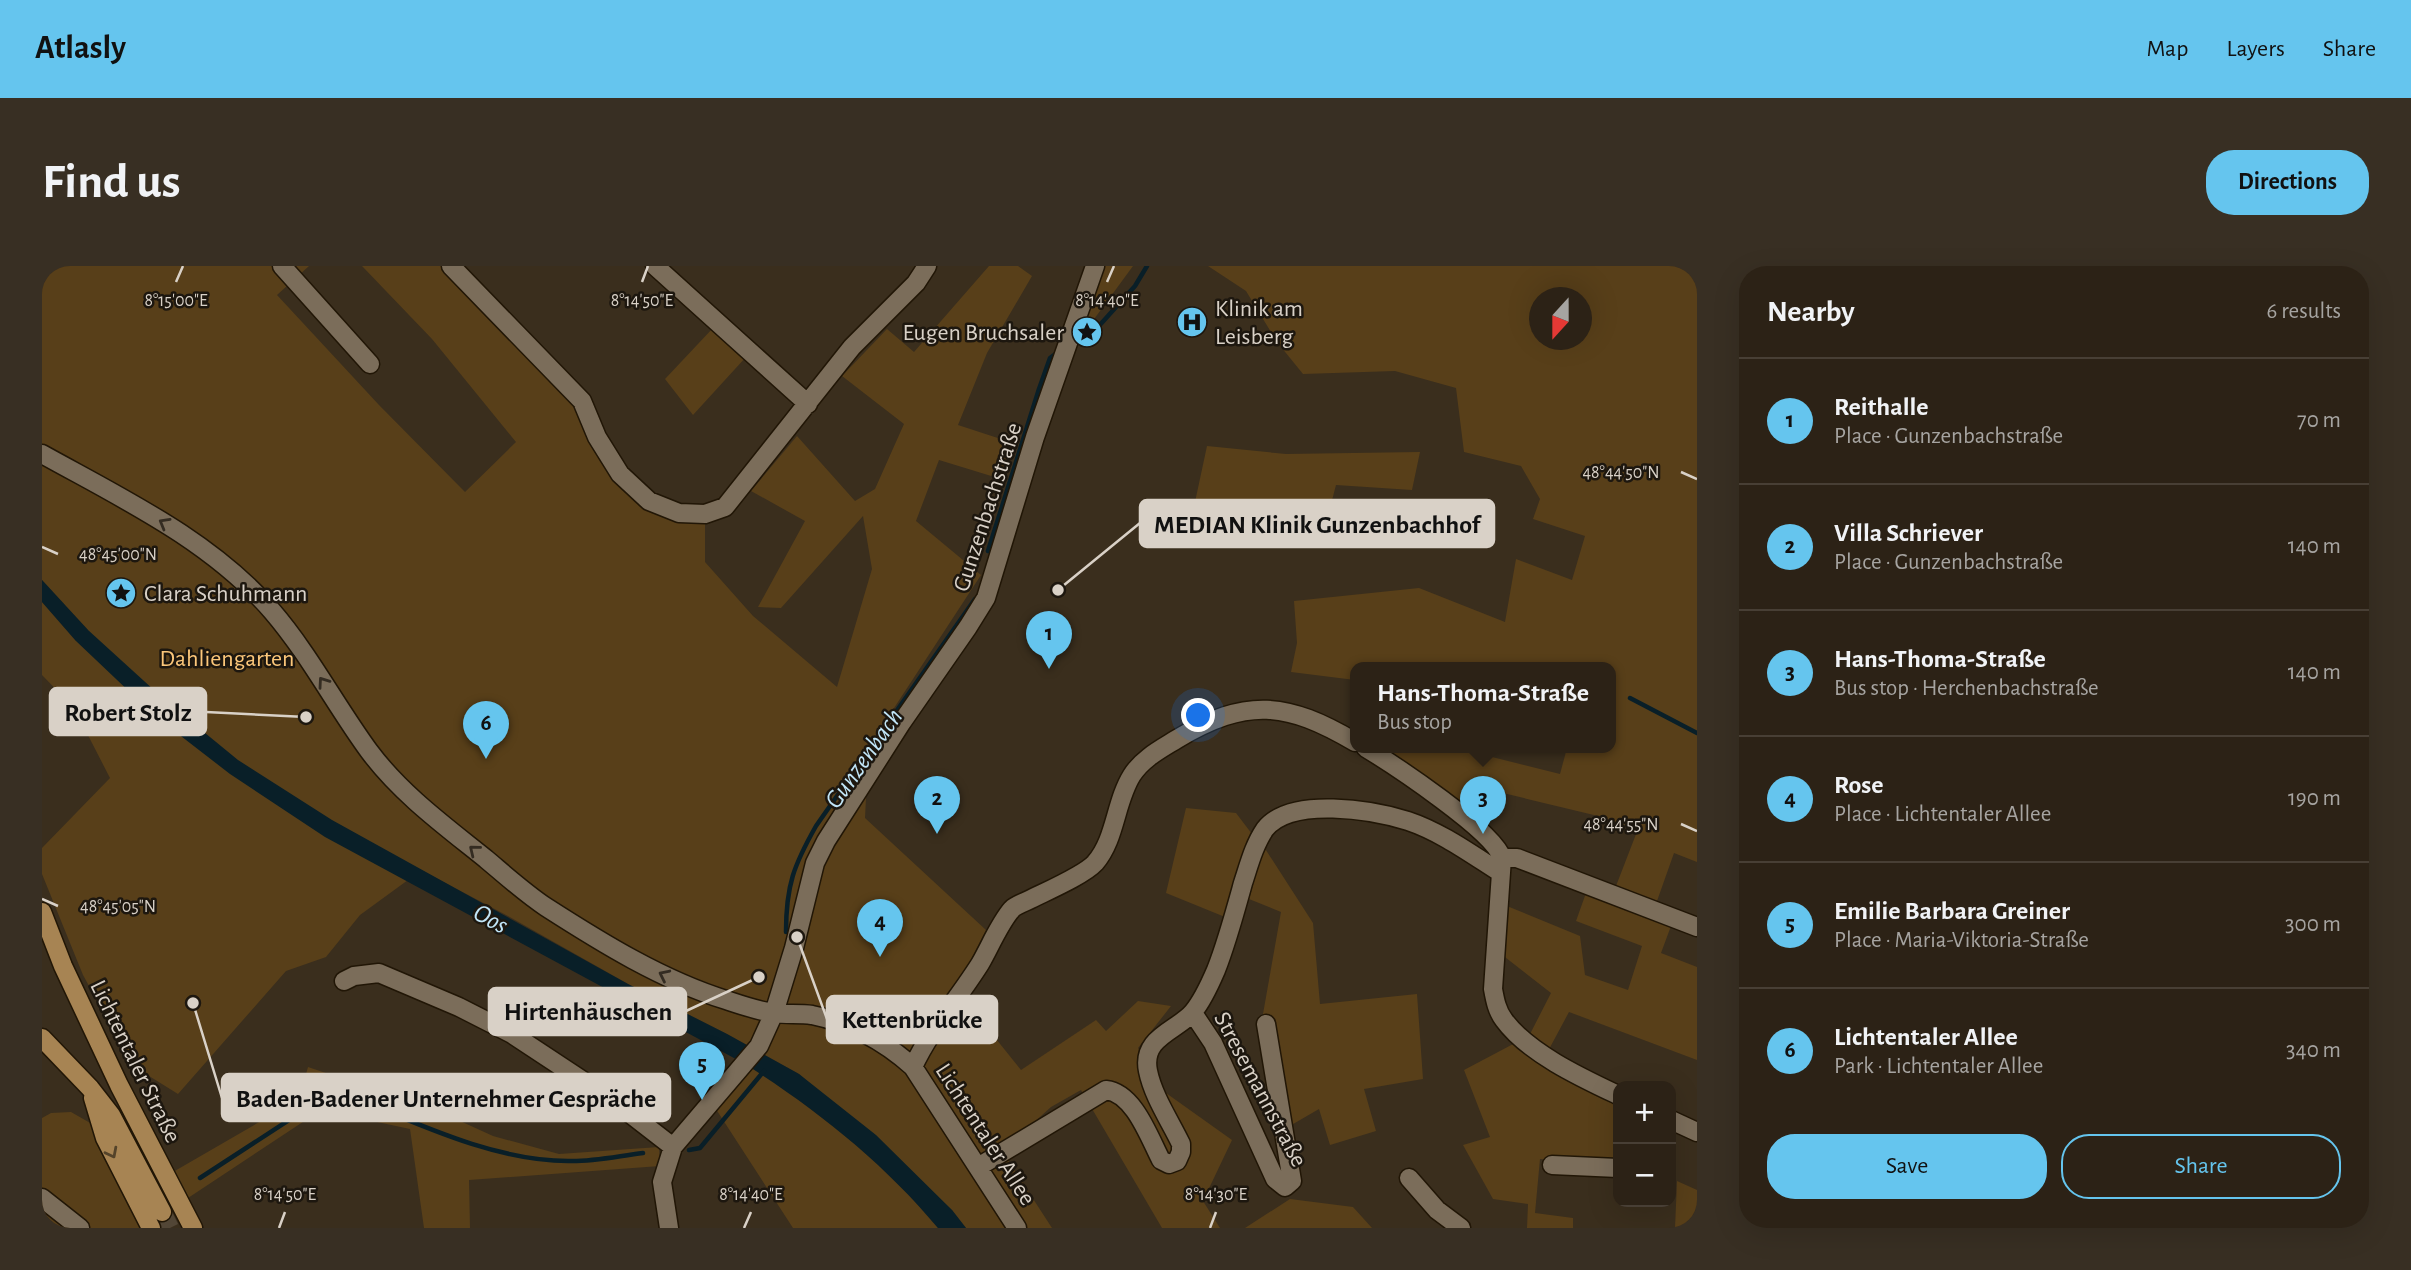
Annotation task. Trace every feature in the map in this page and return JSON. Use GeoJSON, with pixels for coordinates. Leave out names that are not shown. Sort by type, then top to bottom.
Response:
{"type":"FeatureCollection","features":[{"type":"Feature","properties":{"kind":"main road","name":"Lichtentaler Straße"},"geometry":{"type":"LineString","coordinates":[[42,912],[62,966],[193,1228]]}},
{"type":"Feature","properties":{"kind":"main road"},"geometry":{"type":"LineString","coordinates":[[42,1038],[90,1088],[111,1115],[162,1212]]}},
{"type":"Feature","properties":{"kind":"main road"},"geometry":{"type":"LineString","coordinates":[[90,1088],[105,1138],[151,1228]]}},
{"type":"Feature","properties":{"kind":"street"},"geometry":{"type":"LineString","coordinates":[[282,266],[370,364]]}},
{"type":"Feature","properties":{"kind":"street"},"geometry":{"type":"LineString","coordinates":[[451,266],[582,401],[597,437],[620,474],[649,501],[679,513],[705,514],[725,507],[852,347],[916,283],[927,266]]}},
{"type":"Feature","properties":{"kind":"street"},"geometry":{"type":"LineString","coordinates":[[655,266],[808,404]]}},
{"type":"Feature","properties":{"kind":"street","name":"Gunzenbachstraße"},"geometry":{"type":"LineString","coordinates":[[673,1146],[759,1046],[774,1013],[794,948],[815,863],[826,841],[986,598],[1035,437],[1096,266]]}},
{"type":"Feature","properties":{"kind":"street","name":"Lichtentaler Allee"},"geometry":{"type":"LineString","coordinates":[[42,454],[172,527],[226,567],[272,611],[370,753],[424,809],[544,906],[675,981],[724,1000],[774,1013],[808,1015],[852,1027],[884,1044],[914,1067],[1017,1228]]}},
{"type":"Feature","properties":{"kind":"street"},"geometry":{"type":"LineString","coordinates":[[914,1067],[921,1049],[978,967],[1013,908],[1093,866],[1104,852],[1132,775],[1150,755],[1192,730],[1238,711],[1277,709],[1325,724],[1350,738]]}},
{"type":"Feature","properties":{"kind":"street"},"geometry":{"type":"LineString","coordinates":[[1374,753],[1428,789],[1496,846],[1501,865],[1493,989],[1499,1012],[1515,1032],[1545,1055],[1613,1092]]}},
{"type":"Feature","properties":{"kind":"street","name":"Stresemannstraße"},"geometry":{"type":"LineString","coordinates":[[978,1167],[1106,1090],[1127,1099],[1161,1160],[1169,1164],[1180,1157],[1181,1144],[1151,1080],[1147,1059],[1150,1049],[1163,1032],[1192,1013],[1206,991],[1222,953],[1258,842],[1266,828],[1276,819],[1290,813],[1336,809],[1408,821],[1501,865]]}},
{"type":"Feature","properties":{"kind":"street"},"geometry":{"type":"LineString","coordinates":[[1501,865],[1517,858],[1697,927]]}},
{"type":"Feature","properties":{"kind":"street"},"geometry":{"type":"LineString","coordinates":[[344,981],[354,975],[379,974],[459,1007],[512,1034],[615,1102],[673,1146],[662,1182],[669,1228]]}},
{"type":"Feature","properties":{"kind":"street","name":"Stresemannstraße"},"geometry":{"type":"LineString","coordinates":[[1192,1013],[1213,1043],[1275,1179],[1285,1187],[1292,1181],[1266,1024]]}},
{"type":"Feature","properties":{"kind":"street"},"geometry":{"type":"LineString","coordinates":[[1676,1122],[1697,1132]]}},
{"type":"Feature","properties":{"kind":"street"},"geometry":{"type":"LineString","coordinates":[[1552,1165],[1613,1168]]}},
{"type":"Feature","properties":{"kind":"street"},"geometry":{"type":"LineString","coordinates":[[1409,1178],[1437,1210],[1461,1228]]}},
{"type":"Feature","properties":{"kind":"street"},"geometry":{"type":"LineString","coordinates":[[42,1198],[80,1228]]}},
{"type":"Feature","properties":{"kind":"green space","name":"Dahliengarten"},"geometry":{"type":"Polygon","coordinates":[[[42,266],[309,266],[277,295],[379,405],[465,492],[516,442],[432,339],[362,266],[451,266],[549,366],[597,437],[649,501],[705,514],[705,562],[753,616],[837,687],[872,569],[863,516],[781,608],[758,607],[805,521],[751,491],[797,436],[855,501],[875,489],[904,424],[842,376],[887,329],[914,352],[989,266],[1018,266],[1032,276],[987,353],[958,425],[1010,442],[1001,479],[939,460],[916,521],[981,575],[879,731],[867,778],[865,818],[986,930],[956,989],[1021,1070],[1096,1020],[1106,1031],[1138,1001],[1171,1006],[1138,1048],[1166,1093],[1232,1140],[1203,1201],[1220,1228],[1162,1228],[1081,1090],[1051,1107],[1002,1151],[1052,1228],[966,1228],[952,1210],[799,1074],[417,868],[408,880],[360,915],[326,957],[286,971],[178,1094],[133,1066],[83,975],[42,874],[42,848],[110,778],[74,708],[42,675],[42,602],[76,641],[88,630],[42,580],[42,266]]]}},
{"type":"Feature","properties":{"kind":"green space"},"geometry":{"type":"Polygon","coordinates":[[[1095,266],[1133,266],[1089,326],[1075,321],[1095,266]]]}},
{"type":"Feature","properties":{"kind":"green space"},"geometry":{"type":"Polygon","coordinates":[[[1208,266],[1697,266],[1697,862],[1674,853],[1657,901],[1616,886],[1638,829],[1598,816],[1482,788],[1465,813],[1376,753],[1476,753],[1560,774],[1566,753],[1616,753],[1616,662],[1350,662],[1350,679],[1291,672],[1297,643],[1294,601],[1419,588],[1505,622],[1516,559],[1572,580],[1585,536],[1533,519],[1540,499],[1521,466],[1464,452],[1456,388],[1395,371],[1303,374],[1277,342],[1246,291],[1208,266]]]}},
{"type":"Feature","properties":{"kind":"green space"},"geometry":{"type":"Polygon","coordinates":[[[713,328],[746,357],[693,415],[665,379],[713,328]]]}},
{"type":"Feature","properties":{"kind":"green space"},"geometry":{"type":"Polygon","coordinates":[[[1207,446],[1286,454],[1420,452],[1412,490],[1336,485],[1325,527],[1195,502],[1207,446]]]}},
{"type":"Feature","properties":{"kind":"green space"},"geometry":{"type":"Polygon","coordinates":[[[1186,808],[1236,813],[1252,834],[1225,917],[1166,893],[1186,808]]]}},
{"type":"Feature","properties":{"kind":"green space"},"geometry":{"type":"Polygon","coordinates":[[[1264,847],[1313,923],[1320,1004],[1417,994],[1423,1079],[1364,1089],[1376,1131],[1330,1145],[1319,1109],[1288,1127],[1263,1014],[1281,912],[1249,899],[1264,847]]]}},
{"type":"Feature","properties":{"kind":"green space"},"geometry":{"type":"Polygon","coordinates":[[[1586,893],[1671,926],[1661,953],[1697,967],[1697,1060],[1569,1012],[1547,1053],[1528,1038],[1551,993],[1501,954],[1502,904],[1580,936],[1585,975],[1628,990],[1642,946],[1576,921],[1586,893]]]}},
{"type":"Feature","properties":{"kind":"green space"},"geometry":{"type":"Polygon","coordinates":[[[1517,1042],[1613,1096],[1613,1166],[1540,1159],[1535,1213],[1573,1218],[1573,1228],[1527,1228],[1528,1204],[1493,1199],[1463,1145],[1490,1137],[1464,1070],[1517,1042]]]}},
{"type":"Feature","properties":{"kind":"green space"},"geometry":{"type":"Polygon","coordinates":[[[745,1064],[798,1099],[872,1159],[938,1228],[793,1228],[712,1103],[745,1064]]]}},
{"type":"Feature","properties":{"kind":"green space"},"geometry":{"type":"Polygon","coordinates":[[[308,1067],[436,1110],[493,1136],[559,1154],[659,1147],[660,1166],[469,1180],[470,1228],[424,1228],[410,1129],[321,1110],[185,1200],[173,1172],[299,1099],[308,1067]]]}},
{"type":"Feature","properties":{"kind":"green space"},"geometry":{"type":"Polygon","coordinates":[[[71,1112],[92,1124],[97,1143],[140,1228],[42,1228],[42,1118],[51,1113],[71,1112]]]}},
{"type":"Feature","properties":{"kind":"green space"},"geometry":{"type":"Polygon","coordinates":[[[1677,1181],[1697,1190],[1697,1228],[1675,1228],[1677,1181]]]}},
{"type":"Feature","properties":{"kind":"green space"},"geometry":{"type":"Polygon","coordinates":[[[1290,1199],[1353,1207],[1372,1228],[1245,1228],[1290,1199]]]}},
{"type":"Feature","properties":{"kind":"water","name":"Oos"},"geometry":{"type":"Polygon","coordinates":[[[42,580],[88,630],[166,701],[238,760],[332,820],[628,984],[799,1074],[876,1135],[952,1210],[966,1228],[938,1228],[895,1181],[848,1138],[798,1099],[745,1064],[325,837],[230,774],[155,716],[76,641],[42,602],[42,580]]]}},
{"type":"Feature","properties":{"kind":"waterway","name":"Gunzenbach"},"geometry":{"type":"LineString","coordinates":[[1089,337],[1135,286],[1147,266]]}},
{"type":"Feature","properties":{"kind":"waterway","name":"Gunzenbach"},"geometry":{"type":"LineString","coordinates":[[988,551],[1039,389],[1050,358],[1058,352]]}},
{"type":"Feature","properties":{"kind":"waterway","name":"Gunzenbach"},"geometry":{"type":"LineString","coordinates":[[786,932],[793,876],[816,826],[975,599]]}},
{"type":"Feature","properties":{"kind":"waterway"},"geometry":{"type":"LineString","coordinates":[[1630,698],[1697,733]]}},
{"type":"Feature","properties":{"kind":"waterway"},"geometry":{"type":"LineString","coordinates":[[689,1150],[700,1148],[764,1071]]}},
{"type":"Feature","properties":{"kind":"waterway"},"geometry":{"type":"LineString","coordinates":[[200,1178],[332,1092],[340,1092],[451,1137],[510,1154],[577,1161],[643,1153]]}},
{"type":"Feature","properties":{"kind":"tunnel"},"geometry":{"type":"LineString","coordinates":[[162,1212],[170,1228]]}},
{"type":"Feature","properties":{"kind":"place","name":"Klinik am Leisberg"},"geometry":{"type":"Point","coordinates":[1192,322]}},
{"type":"Feature","properties":{"kind":"place","name":"Eugen Bruchsaler"},"geometry":{"type":"Point","coordinates":[1087,332]}},
{"type":"Feature","properties":{"kind":"place","name":"MEDIAN Klinik Gunzenbachhof"},"geometry":{"type":"Point","coordinates":[1058,590]}},
{"type":"Feature","properties":{"kind":"place","name":"Clara Schuhmann"},"geometry":{"type":"Point","coordinates":[121,593]}},
{"type":"Feature","properties":{"kind":"place","name":"Reithalle"},"geometry":{"type":"Point","coordinates":[1049,669]}},
{"type":"Feature","properties":{"kind":"place","name":"Robert Stolz"},"geometry":{"type":"Point","coordinates":[306,717]}},
{"type":"Feature","properties":{"kind":"place","name":"Lichtentaler Allee"},"geometry":{"type":"Point","coordinates":[486,759]}},
{"type":"Feature","properties":{"kind":"place","name":"Villa Schriever"},"geometry":{"type":"Point","coordinates":[937,834]}},
{"type":"Feature","properties":{"kind":"place","name":"Hans-Thoma-Straße"},"geometry":{"type":"Point","coordinates":[1483,834]}},
{"type":"Feature","properties":{"kind":"place","name":"Kettenbrücke"},"geometry":{"type":"Point","coordinates":[797,937]}},
{"type":"Feature","properties":{"kind":"place","name":"Rose"},"geometry":{"type":"Point","coordinates":[880,957]}},
{"type":"Feature","properties":{"kind":"place","name":"Hirtenhäuschen"},"geometry":{"type":"Point","coordinates":[759,977]}},
{"type":"Feature","properties":{"kind":"place","name":"Baden-Badener Unternehmer Gespräche"},"geometry":{"type":"Point","coordinates":[193,1003]}},
{"type":"Feature","properties":{"kind":"place","name":"Emilie Barbara Greiner"},"geometry":{"type":"Point","coordinates":[702,1100]}}]}
